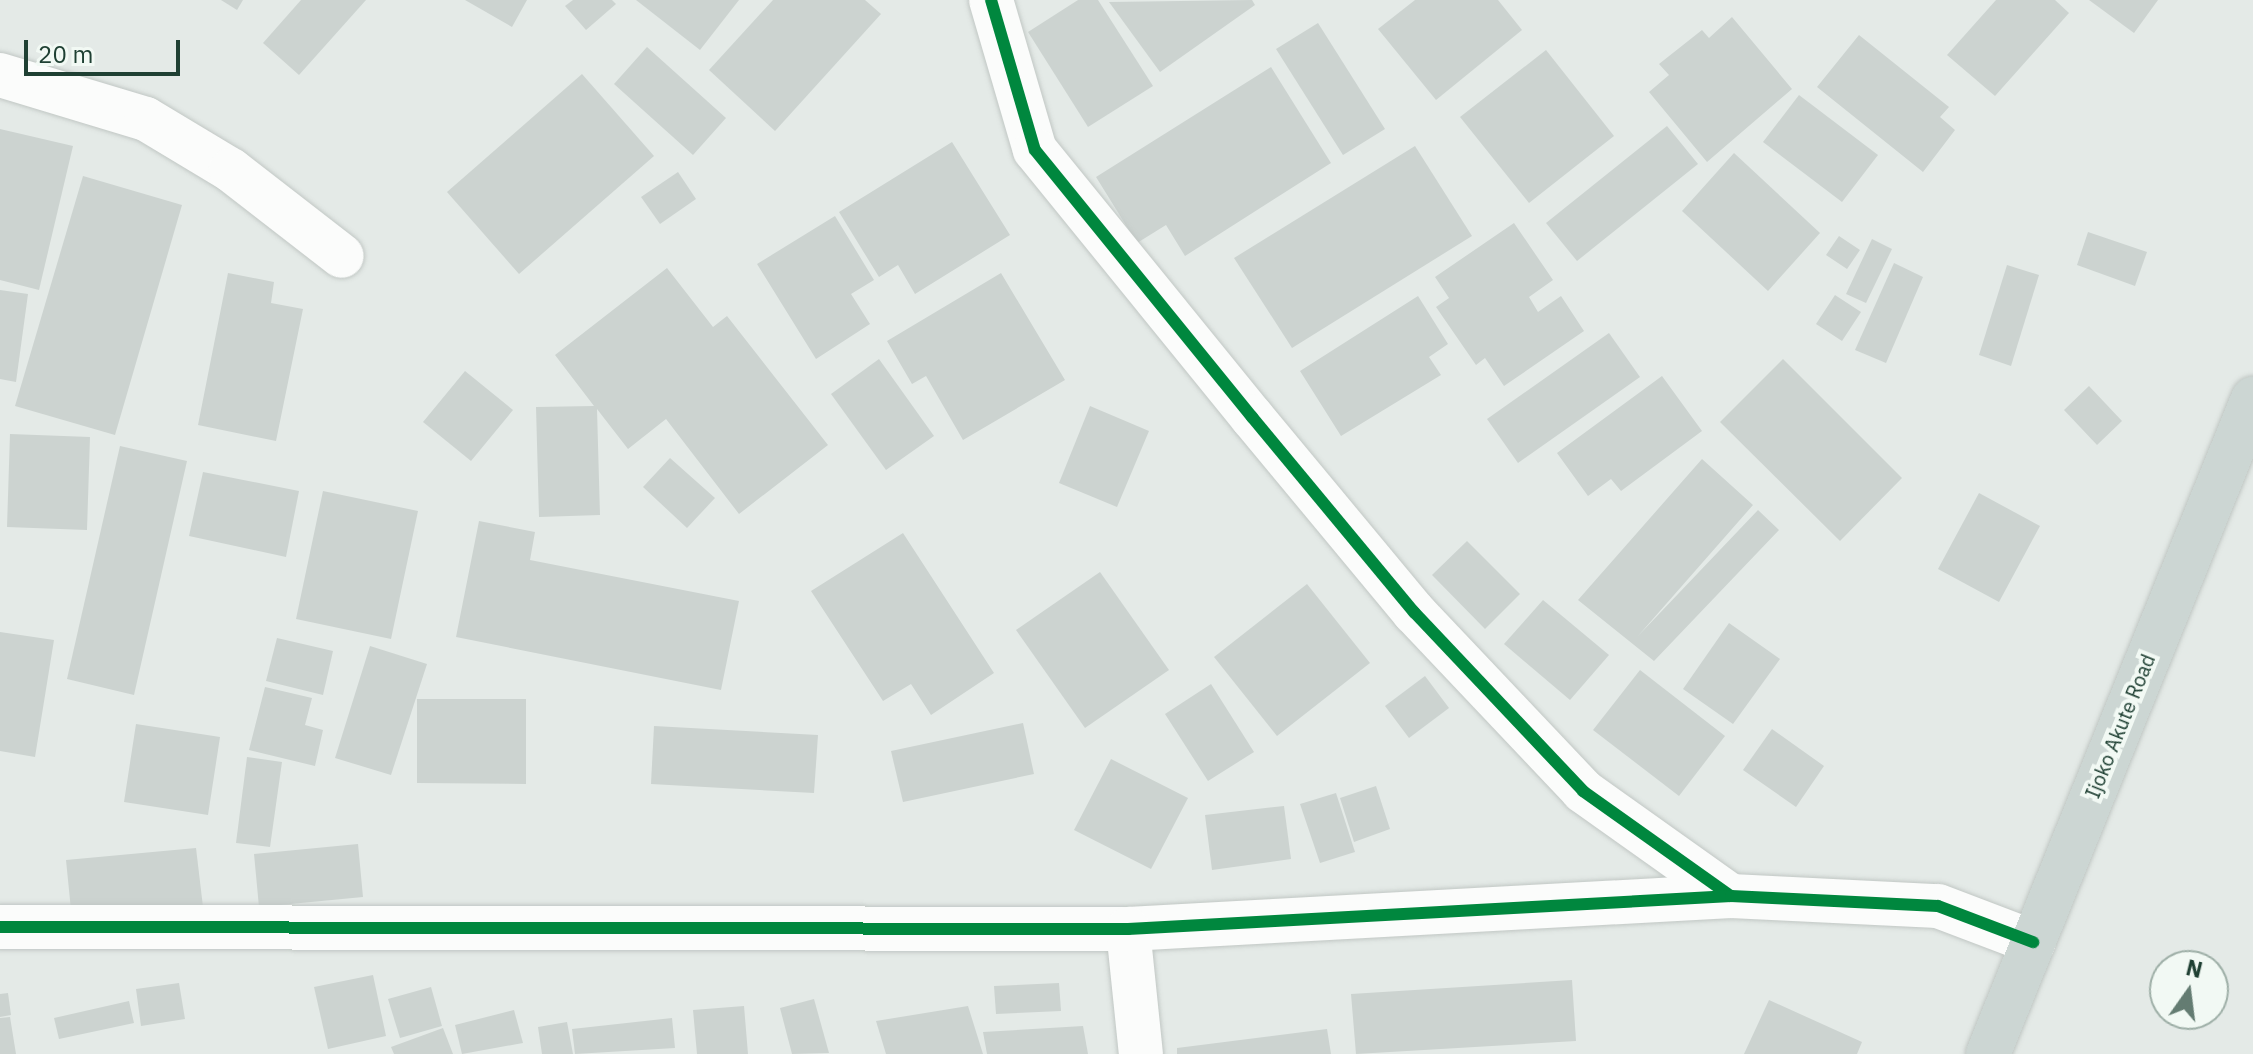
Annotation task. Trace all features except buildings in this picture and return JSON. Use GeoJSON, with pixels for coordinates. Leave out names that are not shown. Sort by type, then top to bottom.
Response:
{"type":"FeatureCollection","features":[{"type":"Feature","properties":{"kind":"main road","name":"Ijoko Akute Road"},"geometry":{"type":"LineString","coordinates":[[1988,1054],[2251,410]]}},
{"type":"Feature","properties":{"kind":"street"},"geometry":{"type":"LineString","coordinates":[[991,0],[1035,150],[1262,429],[1414,612],[1583,791],[1731,896]]}},
{"type":"Feature","properties":{"kind":"street"},"geometry":{"type":"LineString","coordinates":[[0,75],[146,119],[231,170],[342,256]]}},
{"type":"Feature","properties":{"kind":"street"},"geometry":{"type":"LineString","coordinates":[[0,927],[1128,929],[1731,896],[1938,906],[2033,942]]}},
{"type":"Feature","properties":{"kind":"street"},"geometry":{"type":"LineString","coordinates":[[1128,929],[1141,1054]]}},
{"type":"Feature","properties":{"kind":"cycle path"},"geometry":{"type":"LineString","coordinates":[[991,0],[1035,150],[1252,417],[1414,612],[1583,791],[1731,896]]}},
{"type":"Feature","properties":{"kind":"cycle path"},"geometry":{"type":"LineString","coordinates":[[0,927],[1128,929],[1731,896],[1938,906],[2033,942]]}}]}
